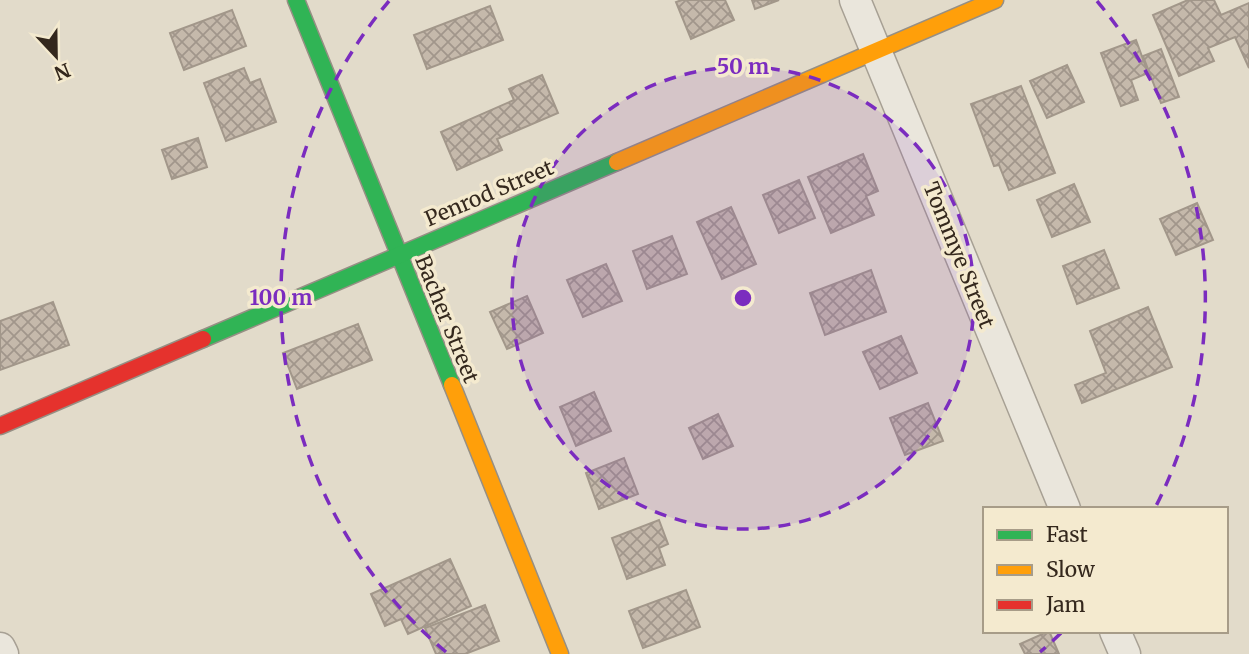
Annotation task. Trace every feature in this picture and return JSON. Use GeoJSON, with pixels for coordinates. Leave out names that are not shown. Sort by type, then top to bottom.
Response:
{"type":"FeatureCollection","features":[{"type":"Feature","properties":{"kind":"street","name":"Bacher Street"},"geometry":{"type":"LineString","coordinates":[[296,0],[560,654]]}},
{"type":"Feature","properties":{"kind":"street","name":"Tommye Street"},"geometry":{"type":"LineString","coordinates":[[855,0],[1064,507]]}},
{"type":"Feature","properties":{"kind":"street","name":"Penrod Street"},"geometry":{"type":"LineString","coordinates":[[0,426],[995,0]]}},
{"type":"Feature","properties":{"kind":"street"},"geometry":{"type":"LineString","coordinates":[[1116,633],[1125,654]]}},
{"type":"Feature","properties":{"kind":"street"},"geometry":{"type":"LineString","coordinates":[[0,648],[3,654]]}},
{"type":"Feature","properties":{"kind":"building"},"geometry":{"type":"Polygon","coordinates":[[[725,0],[734,20],[691,39],[676,2],[725,0]]]}},
{"type":"Feature","properties":{"kind":"building"},"geometry":{"type":"Polygon","coordinates":[[[752,0],[779,0],[755,9],[752,0]]]}},
{"type":"Feature","properties":{"kind":"building"},"geometry":{"type":"Polygon","coordinates":[[[1188,0],[1214,0],[1221,15],[1249,3],[1249,68],[1235,37],[1208,48],[1214,61],[1179,76],[1153,15],[1188,0]]]}},
{"type":"Feature","properties":{"kind":"building"},"geometry":{"type":"Polygon","coordinates":[[[490,6],[503,40],[427,69],[414,35],[490,6]]]}},
{"type":"Feature","properties":{"kind":"building"},"geometry":{"type":"Polygon","coordinates":[[[232,10],[246,46],[184,70],[170,33],[232,10]]]}},
{"type":"Feature","properties":{"kind":"building"},"geometry":{"type":"Polygon","coordinates":[[[1136,40],[1148,73],[1131,80],[1138,100],[1121,106],[1101,53],[1136,40]]]}},
{"type":"Feature","properties":{"kind":"building"},"geometry":{"type":"Polygon","coordinates":[[[1161,49],[1179,97],[1161,103],[1143,56],[1161,49]]]}},
{"type":"Feature","properties":{"kind":"building"},"geometry":{"type":"Polygon","coordinates":[[[1067,65],[1084,102],[1047,118],[1030,81],[1067,65]]]}},
{"type":"Feature","properties":{"kind":"building"},"geometry":{"type":"Polygon","coordinates":[[[244,68],[250,83],[260,79],[276,122],[226,141],[204,83],[244,68]]]}},
{"type":"Feature","properties":{"kind":"building"},"geometry":{"type":"Polygon","coordinates":[[[542,75],[558,113],[497,139],[502,150],[457,170],[441,132],[514,100],[509,89],[542,75]]]}},
{"type":"Feature","properties":{"kind":"building"},"geometry":{"type":"Polygon","coordinates":[[[1021,86],[1055,173],[1009,190],[999,165],[994,166],[971,104],[1021,86]]]}},
{"type":"Feature","properties":{"kind":"building"},"geometry":{"type":"Polygon","coordinates":[[[198,138],[207,167],[172,179],[162,150],[198,138]]]}},
{"type":"Feature","properties":{"kind":"building"},"geometry":{"type":"Polygon","coordinates":[[[863,154],[878,191],[866,196],[874,215],[831,233],[808,177],[863,154]]]}},
{"type":"Feature","properties":{"kind":"building"},"geometry":{"type":"Polygon","coordinates":[[[799,180],[815,218],[779,233],[763,195],[799,180]]]}},
{"type":"Feature","properties":{"kind":"building"},"geometry":{"type":"Polygon","coordinates":[[[1074,184],[1090,222],[1052,237],[1037,200],[1074,184]]]}},
{"type":"Feature","properties":{"kind":"building"},"geometry":{"type":"Polygon","coordinates":[[[1197,203],[1213,240],[1176,255],[1160,219],[1197,203]]]}},
{"type":"Feature","properties":{"kind":"building"},"geometry":{"type":"Polygon","coordinates":[[[731,207],[756,264],[722,279],[697,222],[731,207]]]}},
{"type":"Feature","properties":{"kind":"building"},"geometry":{"type":"Polygon","coordinates":[[[672,236],[687,274],[647,289],[633,251],[672,236]]]}},
{"type":"Feature","properties":{"kind":"building"},"geometry":{"type":"Polygon","coordinates":[[[1104,250],[1119,288],[1077,304],[1063,266],[1104,250]]]}},
{"type":"Feature","properties":{"kind":"building"},"geometry":{"type":"Polygon","coordinates":[[[606,264],[622,301],[583,317],[567,280],[606,264]]]}},
{"type":"Feature","properties":{"kind":"building"},"geometry":{"type":"Polygon","coordinates":[[[871,270],[886,312],[825,335],[810,293],[871,270]]]}},
{"type":"Feature","properties":{"kind":"building"},"geometry":{"type":"Polygon","coordinates":[[[527,296],[543,333],[507,349],[490,312],[527,296]]]}},
{"type":"Feature","properties":{"kind":"building"},"geometry":{"type":"Polygon","coordinates":[[[53,302],[69,345],[0,370],[0,321],[53,302]]]}},
{"type":"Feature","properties":{"kind":"building"},"geometry":{"type":"Polygon","coordinates":[[[1148,307],[1172,367],[1082,403],[1075,385],[1106,373],[1090,331],[1148,307]]]}},
{"type":"Feature","properties":{"kind":"building"},"geometry":{"type":"Polygon","coordinates":[[[358,324],[372,360],[297,389],[283,353],[358,324]]]}},
{"type":"Feature","properties":{"kind":"building"},"geometry":{"type":"Polygon","coordinates":[[[901,336],[917,373],[880,389],[863,352],[901,336]]]}},
{"type":"Feature","properties":{"kind":"building"},"geometry":{"type":"Polygon","coordinates":[[[594,392],[611,431],[576,446],[560,407],[594,392]]]}},
{"type":"Feature","properties":{"kind":"building"},"geometry":{"type":"Polygon","coordinates":[[[928,403],[943,441],[905,455],[890,418],[928,403]]]}},
{"type":"Feature","properties":{"kind":"building"},"geometry":{"type":"Polygon","coordinates":[[[718,414],[733,446],[703,459],[689,428],[718,414]]]}},
{"type":"Feature","properties":{"kind":"building"},"geometry":{"type":"Polygon","coordinates":[[[624,458],[638,494],[599,509],[586,473],[624,458]]]}},
{"type":"Feature","properties":{"kind":"building"},"geometry":{"type":"Polygon","coordinates":[[[659,520],[668,544],[659,548],[665,565],[627,579],[612,538],[659,520]]]}},
{"type":"Feature","properties":{"kind":"building"},"geometry":{"type":"Polygon","coordinates":[[[450,559],[471,606],[408,634],[401,619],[385,626],[371,594],[450,559]]]}},
{"type":"Feature","properties":{"kind":"building"},"geometry":{"type":"Polygon","coordinates":[[[686,590],[700,627],[643,648],[629,611],[686,590]]]}},
{"type":"Feature","properties":{"kind":"building"},"geometry":{"type":"Polygon","coordinates":[[[485,605],[499,641],[465,654],[436,654],[425,628],[485,605]]]}},
{"type":"Feature","properties":{"kind":"building"},"geometry":{"type":"Polygon","coordinates":[[[1050,633],[1059,654],[1025,654],[1020,644],[1050,633]]]}},
{"type":"Feature","properties":{"kind":"traffic: fast"},"geometry":{"type":"LineString","coordinates":[[296,0],[452,385]]}},
{"type":"Feature","properties":{"kind":"traffic: fast"},"geometry":{"type":"LineString","coordinates":[[203,339],[617,162]]}},
{"type":"Feature","properties":{"kind":"traffic: slow"},"geometry":{"type":"LineString","coordinates":[[617,162],[995,0]]}},
{"type":"Feature","properties":{"kind":"traffic: slow"},"geometry":{"type":"LineString","coordinates":[[452,385],[560,654]]}},
{"type":"Feature","properties":{"kind":"traffic: jam"},"geometry":{"type":"LineString","coordinates":[[0,426],[203,339]]}}]}
